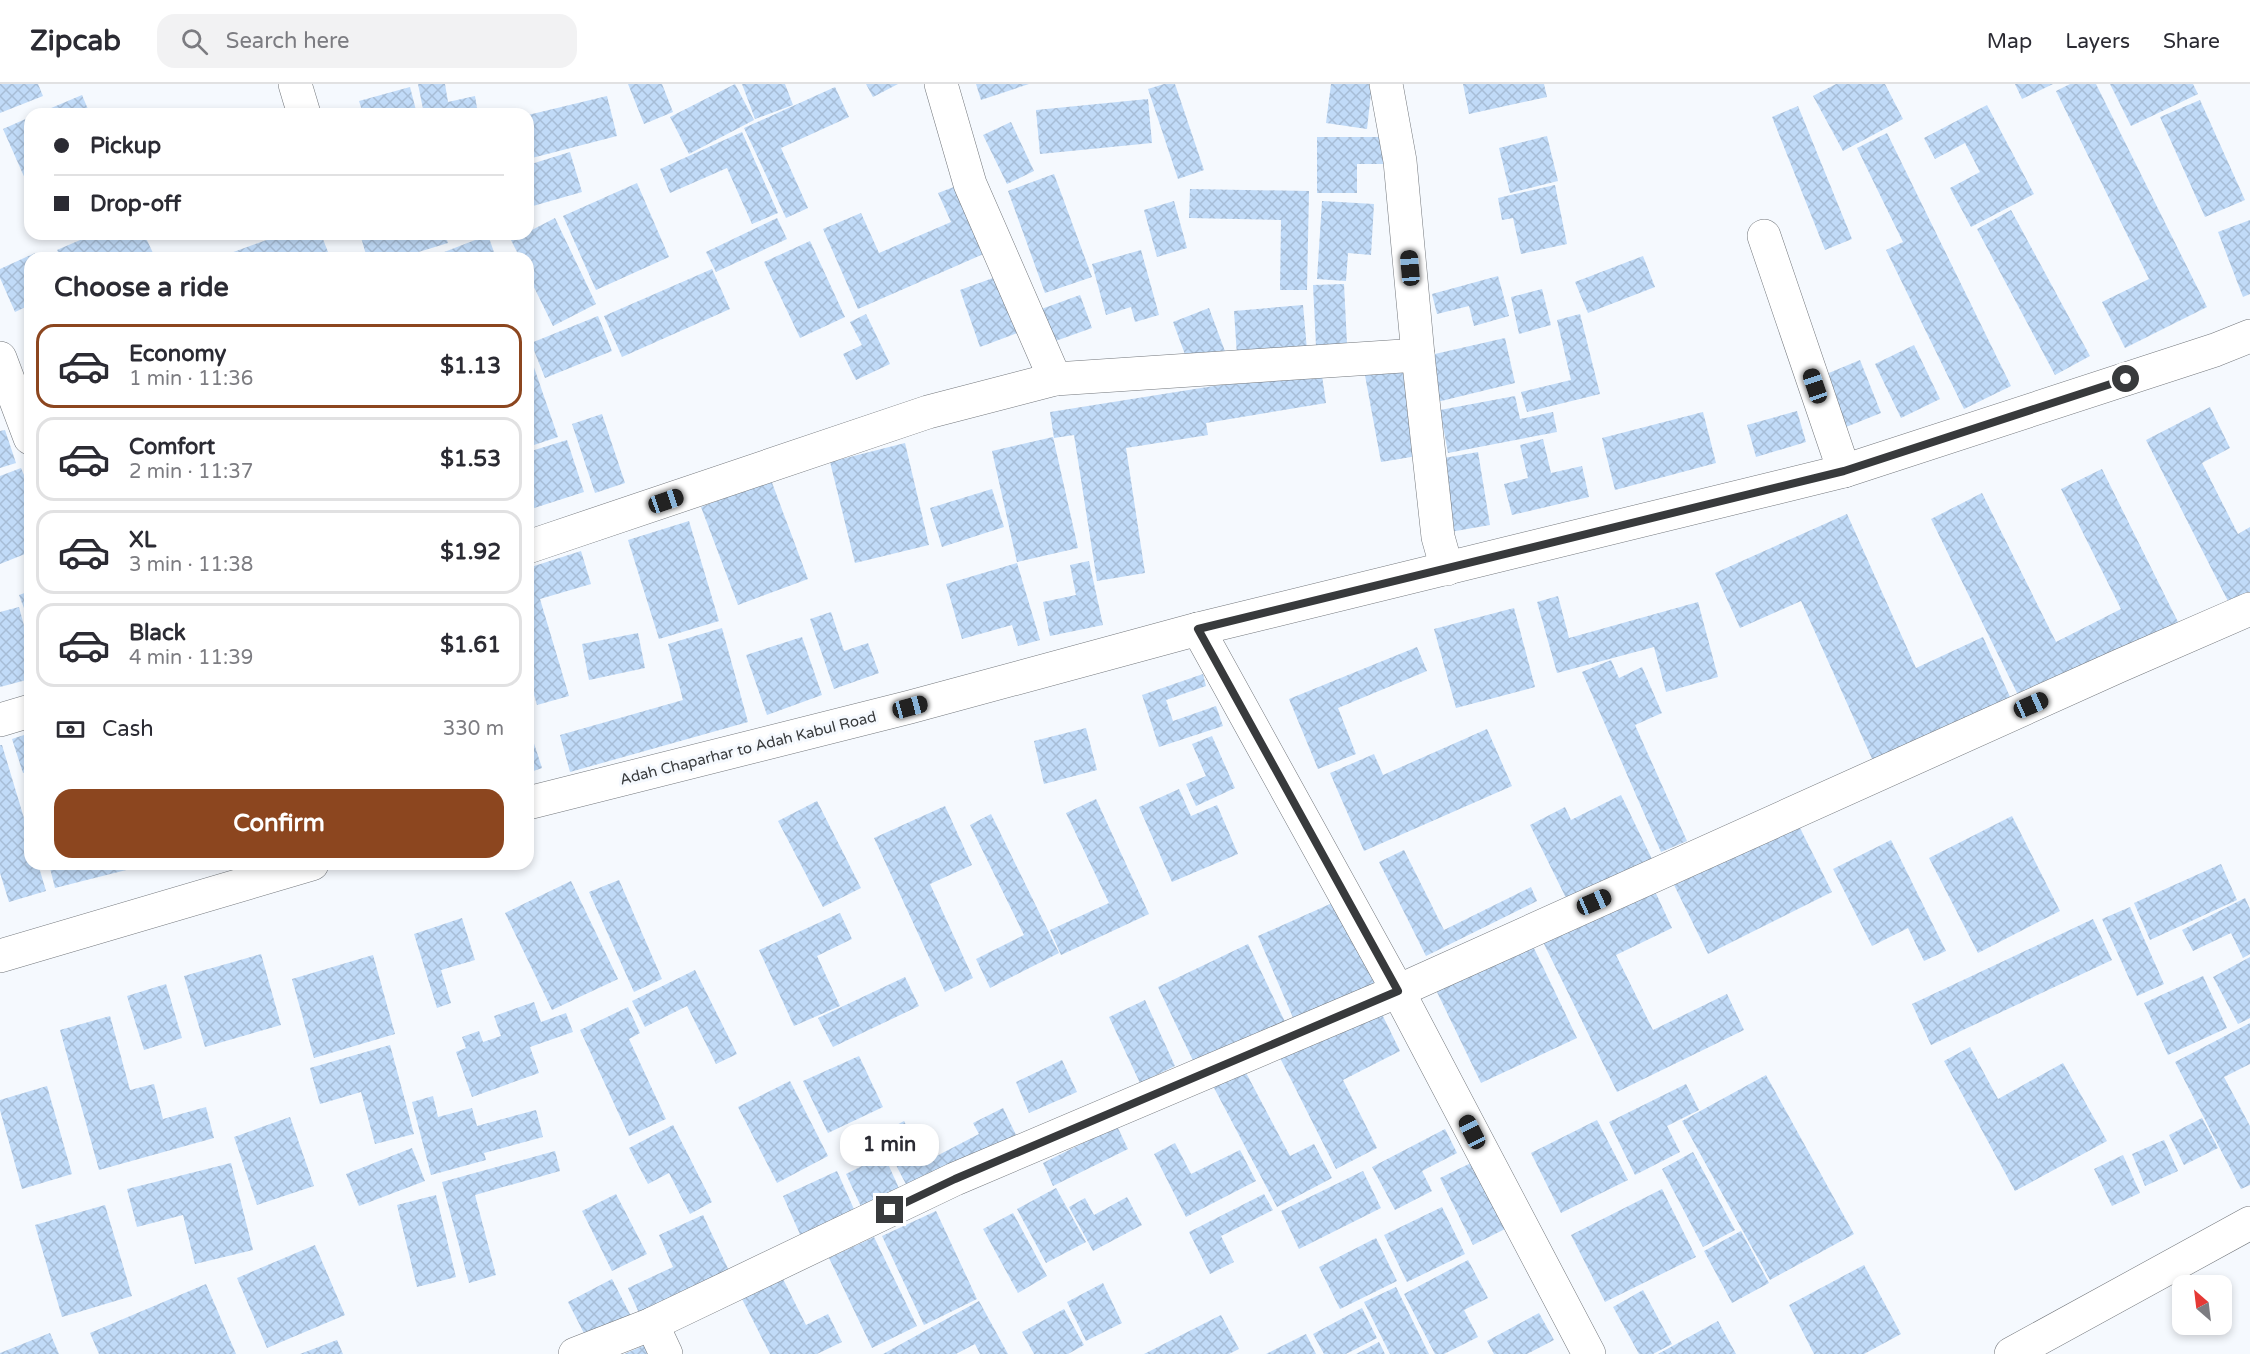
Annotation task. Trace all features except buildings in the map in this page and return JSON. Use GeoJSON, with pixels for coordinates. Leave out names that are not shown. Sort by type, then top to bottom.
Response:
{"type":"FeatureCollection","features":[{"type":"Feature","properties":{"kind":"street"},"geometry":{"type":"LineString","coordinates":[[295,84],[302,108]]}},
{"type":"Feature","properties":{"kind":"street"},"geometry":{"type":"LineString","coordinates":[[941,84],[970,184],[1055,379]]}},
{"type":"Feature","properties":{"kind":"street"},"geometry":{"type":"LineString","coordinates":[[1386,84],[1400,161],[1438,537],[1447,569]]}},
{"type":"Feature","properties":{"kind":"street"},"geometry":{"type":"LineString","coordinates":[[1764,236],[1844,471]]}},
{"type":"Feature","properties":{"kind":"street","name":"Adah Chaparhar to Adah Kabul Road"},"geometry":{"type":"LineString","coordinates":[[534,801],[910,707],[1198,629],[1844,471],[2215,350],[2250,336]]}},
{"type":"Feature","properties":{"kind":"street"},"geometry":{"type":"LineString","coordinates":[[534,545],[928,412],[1055,379],[1418,355]]}},
{"type":"Feature","properties":{"kind":"street"},"geometry":{"type":"LineString","coordinates":[[0,358],[24,422]]}},
{"type":"Feature","properties":{"kind":"street"},"geometry":{"type":"LineString","coordinates":[[575,1354],[652,1324],[955,1179],[1398,991],[2250,609]]}},
{"type":"Feature","properties":{"kind":"street"},"geometry":{"type":"LineString","coordinates":[[1198,629],[1398,991],[1589,1354]]}},
{"type":"Feature","properties":{"kind":"street"},"geometry":{"type":"LineString","coordinates":[[0,720],[24,713]]}},
{"type":"Feature","properties":{"kind":"street"},"geometry":{"type":"LineString","coordinates":[[0,956],[292,870]]}},
{"type":"Feature","properties":{"kind":"street"},"geometry":{"type":"LineString","coordinates":[[2011,1354],[2250,1223]]}},
{"type":"Feature","properties":{"kind":"street"},"geometry":{"type":"LineString","coordinates":[[652,1324],[666,1354]]}},
{"type":"Feature","properties":{"kind":"route"},"geometry":{"type":"LineString","coordinates":[[890,1210],[955,1179],[1398,991],[1198,629],[1844,471],[2126,379]]}}]}
